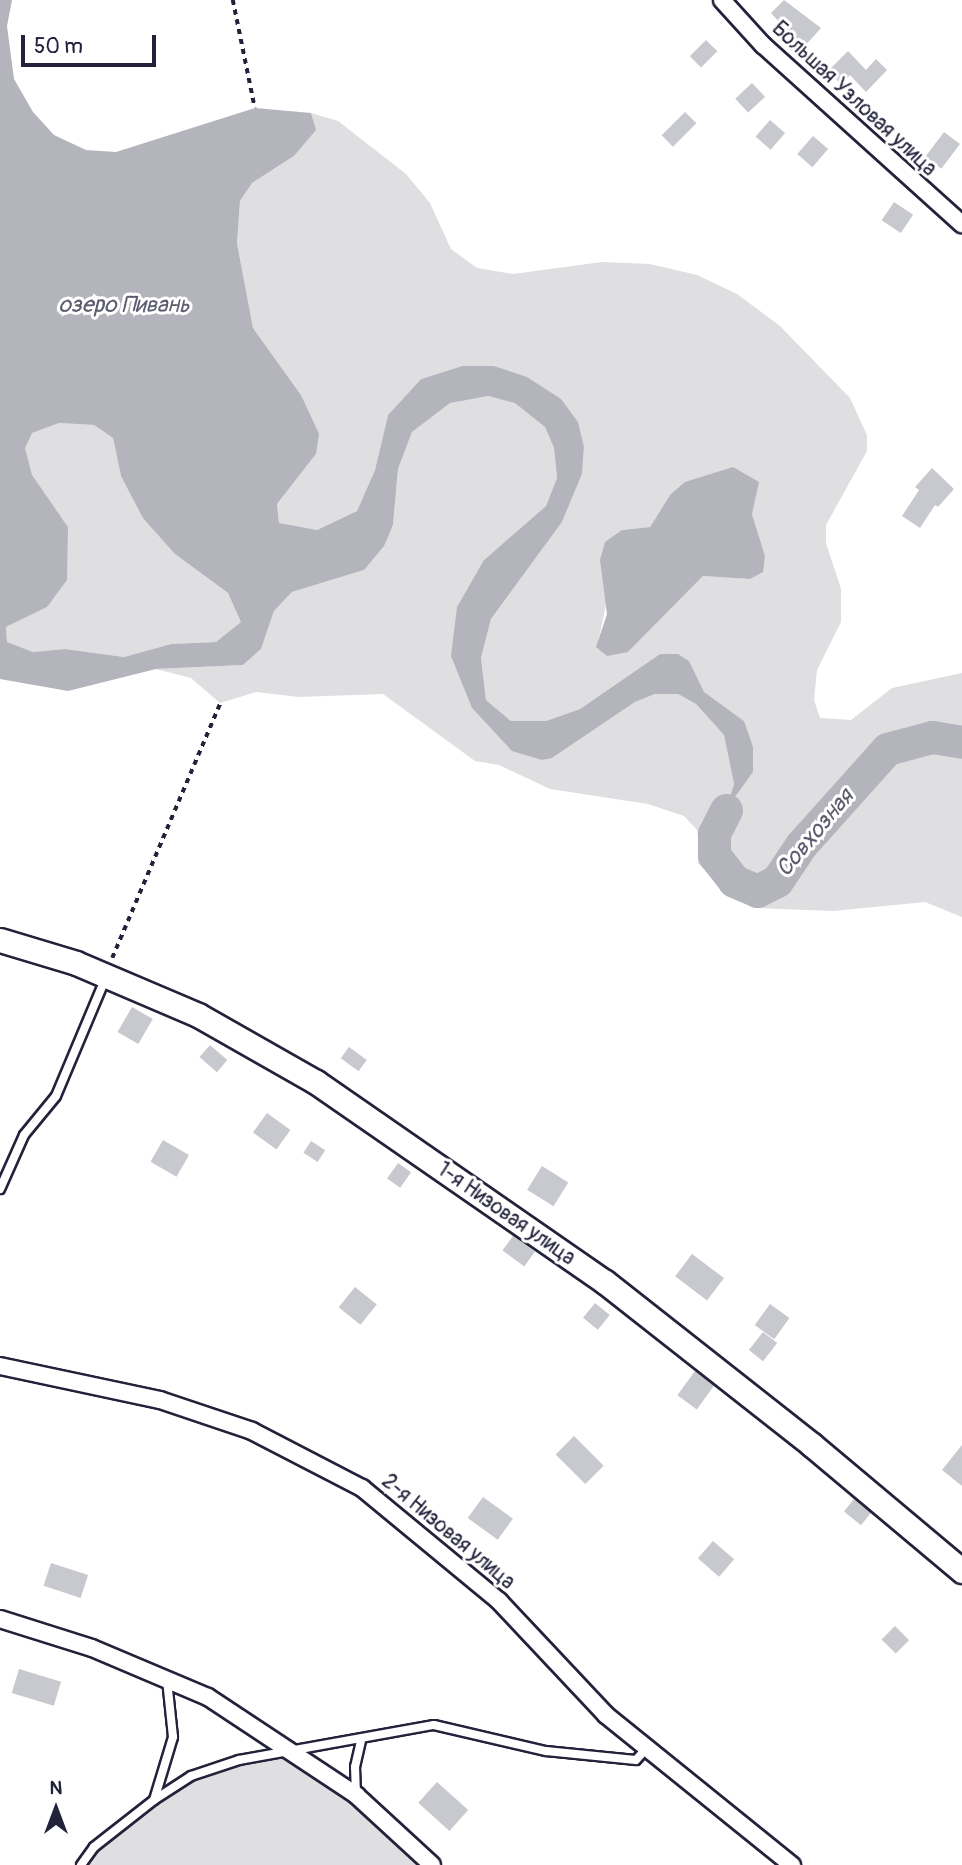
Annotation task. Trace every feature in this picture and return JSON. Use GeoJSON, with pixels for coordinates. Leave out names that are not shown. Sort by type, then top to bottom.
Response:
{"type":"FeatureCollection","features":[{"type":"Feature","properties":{"kind":"street","name":"Большая Узловая улица"},"geometry":{"type":"LineString","coordinates":[[722,0],[763,45],[962,225]]}},
{"type":"Feature","properties":{"kind":"street","name":"1-я Низовая улица"},"geometry":{"type":"LineString","coordinates":[[0,940],[106,977],[198,1015],[316,1082],[605,1282],[812,1444],[962,1572]]}},
{"type":"Feature","properties":{"kind":"street","name":"2-я Низовая улица"},"geometry":{"type":"LineString","coordinates":[[0,1366],[160,1400],[252,1431],[362,1488],[499,1601],[606,1715],[792,1865]]}},
{"type":"Feature","properties":{"kind":"street"},"geometry":{"type":"LineString","coordinates":[[0,1619],[92,1648],[208,1697],[356,1795],[432,1865]]}},
{"type":"Feature","properties":{"kind":"lane"},"geometry":{"type":"LineString","coordinates":[[0,1189],[24,1135],[56,1096],[106,977]]}},
{"type":"Feature","properties":{"kind":"lane"},"geometry":{"type":"LineString","coordinates":[[154,1800],[173,1737],[167,1680]]}},
{"type":"Feature","properties":{"kind":"lane"},"geometry":{"type":"LineString","coordinates":[[81,1865],[94,1847],[154,1800],[191,1776],[239,1760],[434,1725],[546,1751],[636,1760],[646,1749]]}},
{"type":"Feature","properties":{"kind":"lane"},"geometry":{"type":"LineString","coordinates":[[356,1795],[355,1768],[361,1740]]}},
{"type":"Feature","properties":{"kind":"path"},"geometry":{"type":"LineString","coordinates":[[233,0],[255,108]]}},
{"type":"Feature","properties":{"kind":"path"},"geometry":{"type":"LineString","coordinates":[[106,977],[220,703]]}},
{"type":"Feature","properties":{"kind":"shaded area"},"geometry":{"type":"Polygon","coordinates":[[[311,113],[338,121],[406,174],[430,203],[451,249],[477,268],[513,274],[602,262],[650,264],[697,275],[737,294],[780,326],[850,398],[867,435],[867,451],[826,525],[826,543],[841,589],[841,622],[817,670],[814,700],[820,718],[851,720],[892,688],[962,673],[962,917],[925,902],[833,911],[755,908],[716,882],[698,863],[699,832],[684,816],[648,804],[550,789],[499,765],[475,761],[383,694],[299,697],[256,692],[220,703],[191,678],[156,669],[243,665],[261,649],[274,611],[292,592],[364,570],[393,526],[398,469],[412,432],[450,402],[487,396],[515,402],[545,427],[554,448],[557,478],[546,506],[484,560],[472,708],[552,758],[635,702],[655,694],[678,694],[696,704],[724,735],[734,784],[728,808],[753,772],[744,721],[703,692],[689,661],[660,654],[580,709],[546,721],[511,721],[486,700],[481,658],[491,619],[562,522],[582,474],[584,447],[494,366],[462,366],[421,379],[388,415],[375,470],[357,511],[317,530],[279,524],[277,504],[316,454],[301,395],[253,328],[237,243],[240,201],[252,183],[294,156],[315,130],[311,113]],[[670,495],[650,527],[622,530],[597,647],[628,652],[703,576],[750,579],[765,556],[752,514],[670,495]]]}},
{"type":"Feature","properties":{"kind":"shaded area"},"geometry":{"type":"Polygon","coordinates":[[[59,423],[94,425],[113,438],[121,476],[175,554],[228,593],[242,622],[216,642],[171,644],[124,657],[65,649],[33,652],[7,642],[6,627],[47,607],[68,527],[31,475],[25,448],[31,433],[59,423]]]}},
{"type":"Feature","properties":{"kind":"shaded area"},"geometry":{"type":"Polygon","coordinates":[[[292,1751],[432,1865],[81,1865],[94,1847],[191,1776],[239,1760],[292,1751]]]}},
{"type":"Feature","properties":{"kind":"water","name":"озеро Пивань"},"geometry":{"type":"Polygon","coordinates":[[[0,0],[12,0],[7,26],[14,79],[33,112],[54,135],[86,150],[116,152],[255,108],[311,113],[316,130],[294,156],[252,183],[240,201],[237,243],[253,328],[301,395],[319,434],[316,454],[277,504],[279,523],[317,530],[357,511],[375,470],[388,415],[421,379],[462,366],[494,366],[527,377],[561,399],[578,422],[584,447],[582,474],[562,522],[491,619],[481,658],[486,700],[511,721],[546,721],[580,709],[660,654],[678,654],[689,661],[704,692],[744,721],[753,747],[753,772],[726,810],[734,784],[724,735],[696,704],[678,694],[655,694],[635,702],[552,758],[542,760],[512,751],[472,708],[451,656],[457,607],[484,560],[546,506],[557,478],[554,448],[545,427],[515,403],[488,396],[450,403],[412,432],[398,469],[393,525],[384,546],[364,570],[292,592],[274,611],[261,649],[243,665],[156,669],[68,691],[0,679],[0,0]],[[59,423],[32,433],[25,448],[32,475],[68,527],[67,580],[47,607],[6,627],[7,642],[33,652],[65,649],[124,657],[171,644],[216,642],[241,622],[228,593],[175,554],[143,518],[121,476],[113,438],[94,425],[59,423]]]}},
{"type":"Feature","properties":{"kind":"water"},"geometry":{"type":"Polygon","coordinates":[[[733,467],[759,482],[752,514],[765,556],[763,572],[750,579],[703,576],[628,652],[607,656],[596,647],[607,614],[600,560],[605,542],[622,530],[650,527],[670,495],[685,482],[733,467]]]}},
{"type":"Feature","properties":{"kind":"building"},"geometry":{"type":"Polygon","coordinates":[[[784,0],[821,28],[803,48],[771,13],[784,0]]]}},
{"type":"Feature","properties":{"kind":"building"},"geometry":{"type":"Polygon","coordinates":[[[706,40],[717,51],[701,68],[690,56],[706,40]]]}},
{"type":"Feature","properties":{"kind":"building"},"geometry":{"type":"Polygon","coordinates":[[[848,51],[866,70],[876,59],[887,70],[866,92],[850,75],[841,84],[828,71],[848,51]]]}},
{"type":"Feature","properties":{"kind":"building"},"geometry":{"type":"Polygon","coordinates":[[[752,83],[765,97],[748,113],[735,99],[752,83]]]}},
{"type":"Feature","properties":{"kind":"building"},"geometry":{"type":"Polygon","coordinates":[[[685,112],[696,123],[673,147],[662,135],[685,112]]]}},
{"type":"Feature","properties":{"kind":"building"},"geometry":{"type":"Polygon","coordinates":[[[770,120],[785,133],[771,150],[756,137],[770,120]]]}},
{"type":"Feature","properties":{"kind":"building"},"geometry":{"type":"Polygon","coordinates":[[[944,132],[960,144],[941,169],[925,157],[944,132]]]}},
{"type":"Feature","properties":{"kind":"building"},"geometry":{"type":"Polygon","coordinates":[[[813,136],[828,149],[812,167],[797,154],[813,136]]]}},
{"type":"Feature","properties":{"kind":"building"},"geometry":{"type":"Polygon","coordinates":[[[894,202],[913,215],[901,233],[882,220],[894,202]]]}},
{"type":"Feature","properties":{"kind":"building"},"geometry":{"type":"Polygon","coordinates":[[[932,468],[954,489],[938,507],[935,505],[920,528],[902,516],[919,490],[915,487],[932,468]]]}},
{"type":"Feature","properties":{"kind":"building"},"geometry":{"type":"Polygon","coordinates":[[[132,1007],[153,1019],[138,1044],[118,1032],[132,1007]]]}},
{"type":"Feature","properties":{"kind":"building"},"geometry":{"type":"Polygon","coordinates":[[[210,1045],[227,1060],[217,1072],[200,1057],[210,1045]]]}},
{"type":"Feature","properties":{"kind":"building"},"geometry":{"type":"Polygon","coordinates":[[[349,1047],[367,1060],[359,1071],[341,1058],[349,1047]]]}},
{"type":"Feature","properties":{"kind":"building"},"geometry":{"type":"Polygon","coordinates":[[[267,1113],[290,1130],[276,1149],[253,1132],[267,1113]]]}},
{"type":"Feature","properties":{"kind":"building"},"geometry":{"type":"Polygon","coordinates":[[[163,1140],[189,1155],[176,1177],[150,1162],[163,1140]]]}},
{"type":"Feature","properties":{"kind":"building"},"geometry":{"type":"Polygon","coordinates":[[[311,1141],[325,1150],[318,1162],[303,1153],[311,1141]]]}},
{"type":"Feature","properties":{"kind":"building"},"geometry":{"type":"Polygon","coordinates":[[[398,1163],[411,1172],[400,1188],[387,1179],[398,1163]]]}},
{"type":"Feature","properties":{"kind":"building"},"geometry":{"type":"Polygon","coordinates":[[[542,1166],[568,1182],[553,1206],[527,1190],[542,1166]]]}},
{"type":"Feature","properties":{"kind":"building"},"geometry":{"type":"Polygon","coordinates":[[[513,1236],[535,1252],[524,1266],[502,1251],[513,1236]]]}},
{"type":"Feature","properties":{"kind":"building"},"geometry":{"type":"Polygon","coordinates":[[[692,1254],[724,1278],[707,1300],[675,1276],[692,1254]]]}},
{"type":"Feature","properties":{"kind":"building"},"geometry":{"type":"Polygon","coordinates":[[[355,1287],[377,1305],[360,1325],[339,1307],[355,1287]]]}},
{"type":"Feature","properties":{"kind":"building"},"geometry":{"type":"Polygon","coordinates":[[[595,1303],[610,1315],[598,1330],[583,1318],[595,1303]]]}},
{"type":"Feature","properties":{"kind":"building"},"geometry":{"type":"Polygon","coordinates":[[[770,1304],[789,1318],[774,1339],[755,1325],[770,1304]]]}},
{"type":"Feature","properties":{"kind":"building"},"geometry":{"type":"Polygon","coordinates":[[[763,1332],[777,1343],[763,1361],[749,1350],[763,1332]]]}},
{"type":"Feature","properties":{"kind":"building"},"geometry":{"type":"Polygon","coordinates":[[[695,1371],[714,1385],[697,1409],[677,1395],[695,1371]]]}},
{"type":"Feature","properties":{"kind":"building"},"geometry":{"type":"Polygon","coordinates":[[[574,1436],[604,1466],[585,1484],[556,1454],[574,1436]]]}},
{"type":"Feature","properties":{"kind":"building"},"geometry":{"type":"Polygon","coordinates":[[[962,1445],[962,1486],[942,1470],[962,1445]]]}},
{"type":"Feature","properties":{"kind":"building"},"geometry":{"type":"Polygon","coordinates":[[[483,1497],[513,1519],[498,1540],[468,1518],[483,1497]]]}},
{"type":"Feature","properties":{"kind":"building"},"geometry":{"type":"Polygon","coordinates":[[[854,1499],[871,1513],[861,1525],[844,1511],[854,1499]]]}},
{"type":"Feature","properties":{"kind":"building"},"geometry":{"type":"Polygon","coordinates":[[[713,1541],[734,1559],[719,1577],[698,1558],[713,1541]]]}},
{"type":"Feature","properties":{"kind":"building"},"geometry":{"type":"Polygon","coordinates":[[[51,1563],[88,1575],[81,1598],[44,1586],[51,1563]]]}},
{"type":"Feature","properties":{"kind":"building"},"geometry":{"type":"Polygon","coordinates":[[[895,1626],[909,1640],[896,1654],[882,1639],[895,1626]]]}},
{"type":"Feature","properties":{"kind":"building"},"geometry":{"type":"Polygon","coordinates":[[[19,1669],[61,1682],[54,1706],[12,1693],[19,1669]]]}},
{"type":"Feature","properties":{"kind":"building"},"geometry":{"type":"Polygon","coordinates":[[[437,1782],[468,1810],[449,1831],[418,1803],[437,1782]]]}},
{"type":"Feature","properties":{"kind":"waterway","name":"Совхозная"},"geometry":{"type":"LineString","coordinates":[[726,810],[714,834],[714,855],[734,881],[757,891],[777,881],[801,845],[887,749],[932,737],[962,742]]}}]}
